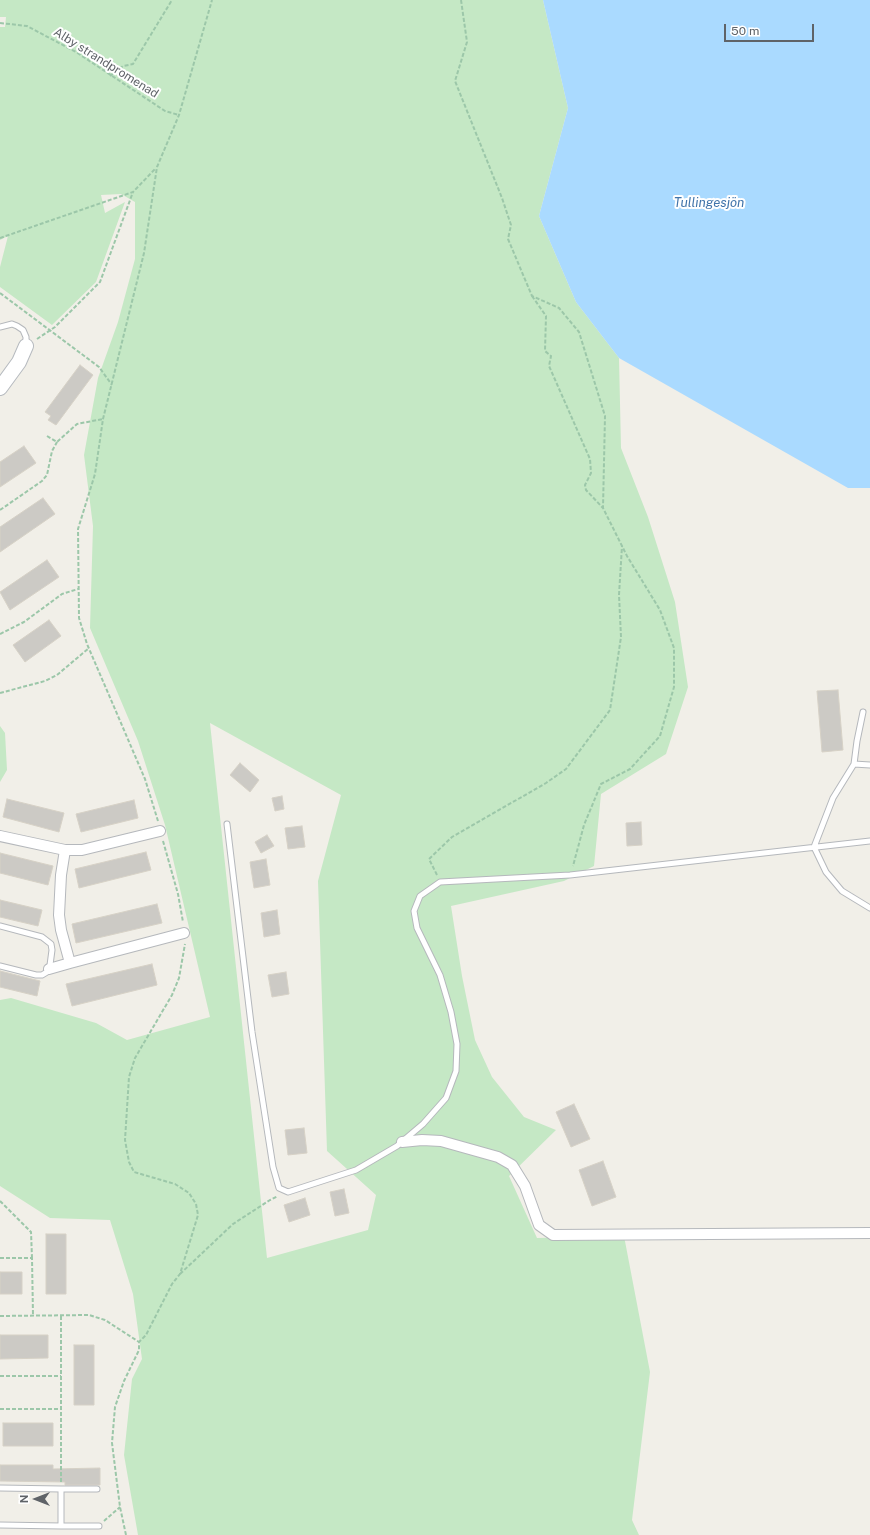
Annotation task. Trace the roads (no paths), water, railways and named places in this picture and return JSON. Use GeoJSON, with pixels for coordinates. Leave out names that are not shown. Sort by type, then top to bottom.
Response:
{"type":"FeatureCollection","features":[{"type":"Feature","properties":{"kind":"street"},"geometry":{"type":"LineString","coordinates":[[0,388],[20,362],[26,346]]}},
{"type":"Feature","properties":{"kind":"street"},"geometry":{"type":"LineString","coordinates":[[0,836],[65,850],[82,850],[160,831]]}},
{"type":"Feature","properties":{"kind":"street"},"geometry":{"type":"LineString","coordinates":[[65,850],[61,875],[59,915],[61,930],[70,963]]}},
{"type":"Feature","properties":{"kind":"street"},"geometry":{"type":"LineString","coordinates":[[49,969],[184,933]]}},
{"type":"Feature","properties":{"kind":"street"},"geometry":{"type":"LineString","coordinates":[[402,1142],[422,1140],[441,1141],[498,1157],[512,1165],[525,1186],[539,1225],[553,1235],[870,1233]]}},
{"type":"Feature","properties":{"kind":"lane"},"geometry":{"type":"LineString","coordinates":[[0,326],[12,324],[22,330],[26,337],[26,346]]}},
{"type":"Feature","properties":{"kind":"lane"},"geometry":{"type":"LineString","coordinates":[[863,712],[854,764],[833,798],[814,847],[826,872],[842,891],[870,908]]}},
{"type":"Feature","properties":{"kind":"lane"},"geometry":{"type":"LineString","coordinates":[[854,764],[870,765]]}},
{"type":"Feature","properties":{"kind":"lane"},"geometry":{"type":"LineString","coordinates":[[227,824],[252,1032],[273,1167],[279,1188],[288,1192],[356,1170],[402,1142],[432,1115],[446,1098],[456,1071],[457,1044],[451,1012],[440,975],[417,928],[414,911],[420,896],[440,882],[570,875],[870,841]]}},
{"type":"Feature","properties":{"kind":"lane"},"geometry":{"type":"LineString","coordinates":[[0,926],[42,937],[47,940],[52,950],[49,969],[47,972],[36,975],[0,966]]}},
{"type":"Feature","properties":{"kind":"lane"},"geometry":{"type":"LineString","coordinates":[[0,1488],[96,1489]]}},
{"type":"Feature","properties":{"kind":"lane"},"geometry":{"type":"LineString","coordinates":[[61,1489],[61,1526]]}},
{"type":"Feature","properties":{"kind":"lane"},"geometry":{"type":"LineString","coordinates":[[0,1525],[98,1526]]}},
{"type":"Feature","properties":{"kind":"water","name":"Tullingesjön"},"geometry":{"type":"Polygon","coordinates":[[[543,0],[870,0],[870,488],[848,488],[619,358],[576,302],[539,216],[568,108],[543,0]]]}}]}
